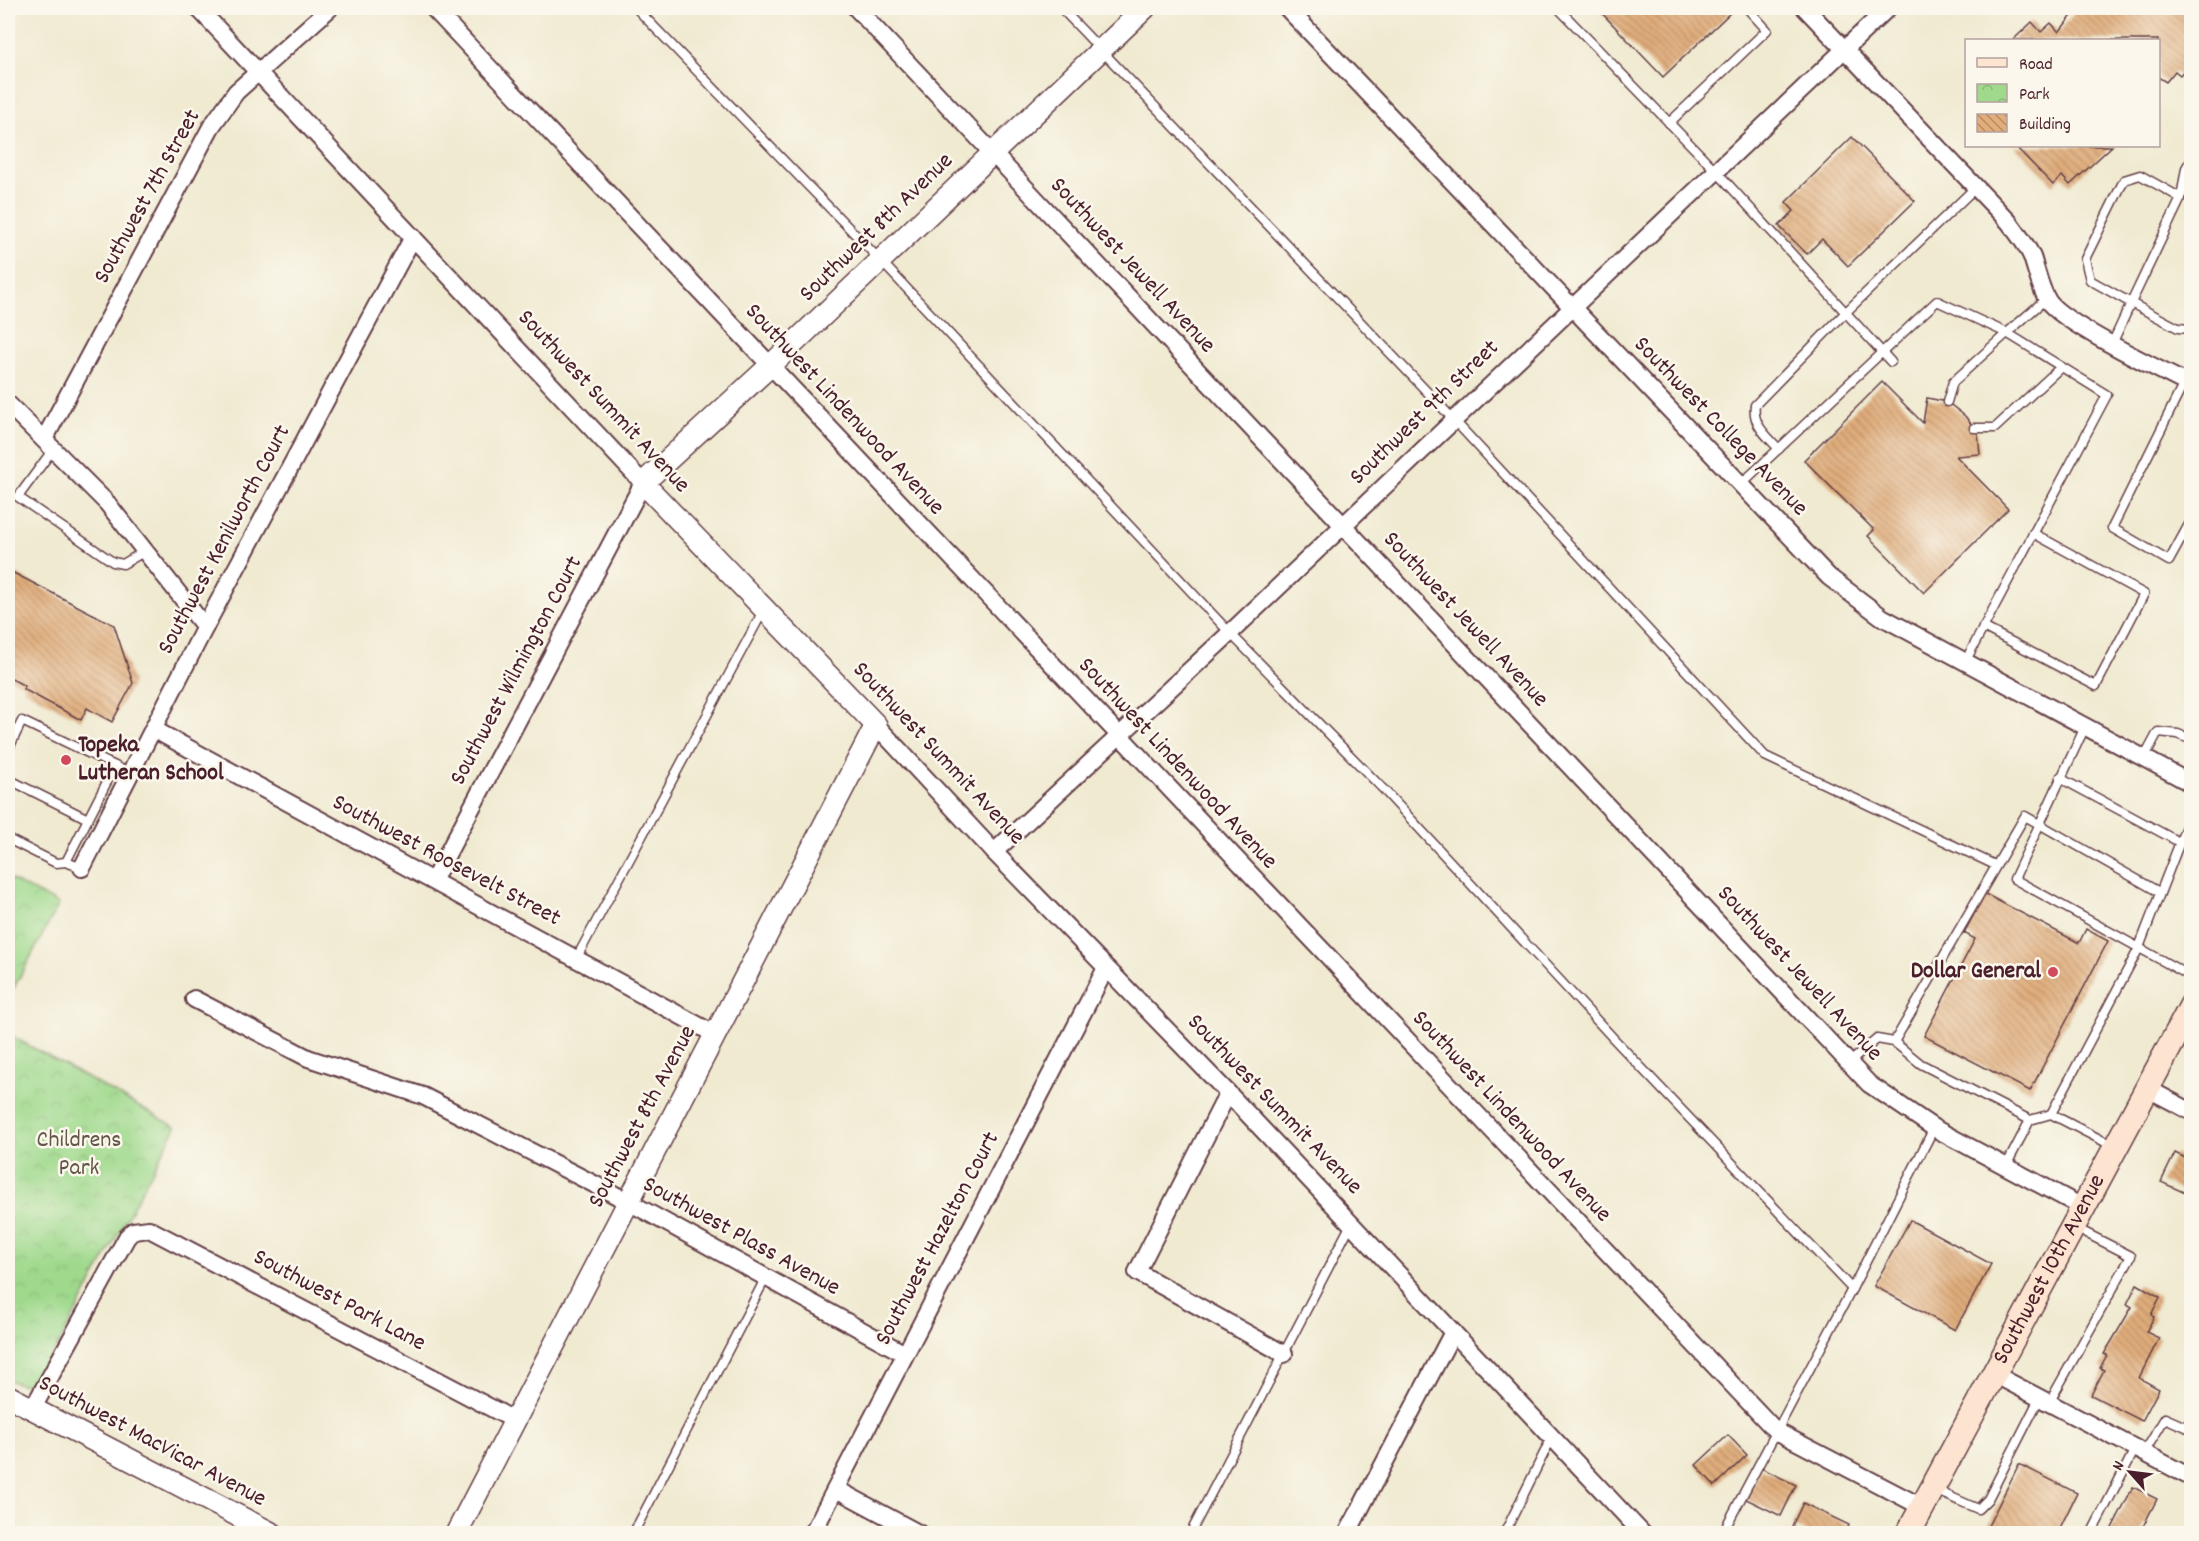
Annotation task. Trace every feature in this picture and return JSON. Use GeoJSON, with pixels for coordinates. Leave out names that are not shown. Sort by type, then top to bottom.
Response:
{"type":"FeatureCollection","features":[{"type":"Feature","properties":{"kind":"main road","name":"Southwest 10th Avenue"},"geometry":{"type":"LineString","coordinates":[[1908,1533],[1992,1373],[2079,1218],[2192,1005]]}},
{"type":"Feature","properties":{"kind":"street","name":"Southwest Summit Avenue"},"geometry":{"type":"LineString","coordinates":[[198,8],[643,483],[876,724],[993,852],[1228,1093],[1643,1533]]}},
{"type":"Feature","properties":{"kind":"street","name":"Southwest 7th Street"},"geometry":{"type":"LineString","coordinates":[[49,443],[211,127],[236,92],[330,8]]}},
{"type":"Feature","properties":{"kind":"street","name":"Southwest Lindenwood Avenue"},"geometry":{"type":"LineString","coordinates":[[433,8],[1776,1431],[1927,1498]]}},
{"type":"Feature","properties":{"kind":"street","name":"Southwest Jewell Avenue"},"geometry":{"type":"LineString","coordinates":[[856,8],[1849,1063],[1882,1094],[1934,1128],[2006,1166],[2079,1218]]}},
{"type":"Feature","properties":{"kind":"street","name":"Southwest 8th Avenue"},"geometry":{"type":"LineString","coordinates":[[643,483],[770,366],[1145,8]]}},
{"type":"Feature","properties":{"kind":"street","name":"Southwest College Avenue"},"geometry":{"type":"LineString","coordinates":[[1287,8],[1829,577],[1882,617],[2192,784]]}},
{"type":"Feature","properties":{"kind":"street"},"geometry":{"type":"LineString","coordinates":[[1805,8],[2009,222],[2026,247],[2047,298],[2056,309],[2112,344],[2188,385]]}},
{"type":"Feature","properties":{"kind":"street","name":"Southwest 9th Street"},"geometry":{"type":"LineString","coordinates":[[993,852],[1230,633],[1342,524],[1888,8]]}},
{"type":"Feature","properties":{"kind":"street","name":"Southwest Kenilworth Court"},"geometry":{"type":"LineString","coordinates":[[82,868],[122,770],[153,729],[205,627],[414,237]]}},
{"type":"Feature","properties":{"kind":"street"},"geometry":{"type":"LineString","coordinates":[[8,404],[107,503],[205,627]]}},
{"type":"Feature","properties":{"kind":"street","name":"Southwest Wilmington Court"},"geometry":{"type":"LineString","coordinates":[[433,881],[643,483]]}},
{"type":"Feature","properties":{"kind":"street","name":"Southwest 8th Avenue"},"geometry":{"type":"LineString","coordinates":[[456,1533],[876,724]]}},
{"type":"Feature","properties":{"kind":"street","name":"Southwest Roosevelt Street"},"geometry":{"type":"LineString","coordinates":[[153,729],[716,1035]]}},
{"type":"Feature","properties":{"kind":"street","name":"Southwest Hazelton Court"},"geometry":{"type":"LineString","coordinates":[[812,1533],[1106,968]]}},
{"type":"Feature","properties":{"kind":"street","name":"Southwest Plass Avenue"},"geometry":{"type":"LineString","coordinates":[[194,999],[308,1058],[377,1078],[423,1096],[627,1201],[905,1354]]}},
{"type":"Feature","properties":{"kind":"street"},"geometry":{"type":"LineString","coordinates":[[2148,1089],[2192,1112]]}},
{"type":"Feature","properties":{"kind":"street"},"geometry":{"type":"LineString","coordinates":[[1228,1093],[1137,1272],[1284,1354]]}},
{"type":"Feature","properties":{"kind":"street","name":"Southwest Park Lane"},"geometry":{"type":"LineString","coordinates":[[33,1408],[127,1237],[141,1230],[155,1230],[514,1420]]}},
{"type":"Feature","properties":{"kind":"street"},"geometry":{"type":"LineString","coordinates":[[1347,1533],[1453,1332]]}},
{"type":"Feature","properties":{"kind":"street"},"geometry":{"type":"LineString","coordinates":[[1992,1373],[2192,1478]]}},
{"type":"Feature","properties":{"kind":"street","name":"Southwest MacVicar Avenue"},"geometry":{"type":"LineString","coordinates":[[8,1396],[273,1533]]}},
{"type":"Feature","properties":{"kind":"street"},"geometry":{"type":"LineString","coordinates":[[836,1489],[920,1533]]}},
{"type":"Feature","properties":{"kind":"lane"},"geometry":{"type":"LineString","coordinates":[[636,8],[880,260],[1230,633],[1384,790],[1614,1040],[1852,1289]]}},
{"type":"Feature","properties":{"kind":"lane"},"geometry":{"type":"LineString","coordinates":[[1061,8],[1453,419],[1766,756],[1995,865]]}},
{"type":"Feature","properties":{"kind":"lane"},"geometry":{"type":"LineString","coordinates":[[1558,8],[1717,172],[1890,362]]}},
{"type":"Feature","properties":{"kind":"lane"},"geometry":{"type":"LineString","coordinates":[[1669,123],[1767,30],[1750,9]]}},
{"type":"Feature","properties":{"kind":"lane"},"geometry":{"type":"LineString","coordinates":[[2112,344],[2181,198],[2192,158]]}},
{"type":"Feature","properties":{"kind":"lane"},"geometry":{"type":"LineString","coordinates":[[2181,198],[2140,175],[2124,180],[2085,259],[2090,280],[2178,328],[2190,329],[2192,325]]}},
{"type":"Feature","properties":{"kind":"lane"},"geometry":{"type":"LineString","coordinates":[[1779,449],[1759,427],[1753,416],[1755,405],[1845,313],[1976,187]]}},
{"type":"Feature","properties":{"kind":"lane"},"geometry":{"type":"LineString","coordinates":[[1947,402],[1953,382],[2047,298]]}},
{"type":"Feature","properties":{"kind":"lane"},"geometry":{"type":"LineString","coordinates":[[1741,484],[1937,301],[2007,333],[2107,395],[1965,662]]}},
{"type":"Feature","properties":{"kind":"lane"},"geometry":{"type":"LineString","coordinates":[[1974,428],[1995,428],[2061,367]]}},
{"type":"Feature","properties":{"kind":"lane"},"geometry":{"type":"LineString","coordinates":[[2188,385],[2112,528],[2169,561],[2192,519]]}},
{"type":"Feature","properties":{"kind":"lane"},"geometry":{"type":"LineString","coordinates":[[49,443],[18,497],[113,562],[123,564],[145,551]]}},
{"type":"Feature","properties":{"kind":"lane"},"geometry":{"type":"LineString","coordinates":[[1983,627],[2096,686],[2144,594],[2033,533]]}},
{"type":"Feature","properties":{"kind":"lane"},"geometry":{"type":"LineString","coordinates":[[576,959],[765,608]]}},
{"type":"Feature","properties":{"kind":"lane"},"geometry":{"type":"LineString","coordinates":[[8,750],[22,722],[122,770],[88,819],[66,862]]}},
{"type":"Feature","properties":{"kind":"lane"},"geometry":{"type":"LineString","coordinates":[[2085,727],[2014,879],[2138,950],[2192,977]]}},
{"type":"Feature","properties":{"kind":"lane"},"geometry":{"type":"LineString","coordinates":[[2144,758],[2158,732],[2178,734],[2192,740]]}},
{"type":"Feature","properties":{"kind":"lane"},"geometry":{"type":"LineString","coordinates":[[2060,778],[2179,842]]}},
{"type":"Feature","properties":{"kind":"lane"},"geometry":{"type":"LineString","coordinates":[[8,779],[88,819]]}},
{"type":"Feature","properties":{"kind":"lane"},"geometry":{"type":"LineString","coordinates":[[2051,1114],[2138,950],[2192,811]]}},
{"type":"Feature","properties":{"kind":"lane"},"geometry":{"type":"LineString","coordinates":[[1894,1042],[2025,816],[2159,892]]}},
{"type":"Feature","properties":{"kind":"lane"},"geometry":{"type":"LineString","coordinates":[[8,838],[56,863],[66,862],[82,868]]}},
{"type":"Feature","properties":{"kind":"lane"},"geometry":{"type":"LineString","coordinates":[[1849,1063],[1877,1039],[1894,1042],[1921,1064],[2030,1120],[2051,1114],[2116,1148]]}},
{"type":"Feature","properties":{"kind":"lane"},"geometry":{"type":"LineString","coordinates":[[2006,1166],[2030,1120]]}},
{"type":"Feature","properties":{"kind":"lane"},"geometry":{"type":"LineString","coordinates":[[1722,1533],[1852,1289],[1934,1128]]}},
{"type":"Feature","properties":{"kind":"lane"},"geometry":{"type":"LineString","coordinates":[[1927,1498],[1978,1509],[1988,1499],[2131,1257],[2079,1218]]}},
{"type":"Feature","properties":{"kind":"lane"},"geometry":{"type":"LineString","coordinates":[[1190,1533],[1352,1224]]}},
{"type":"Feature","properties":{"kind":"lane"},"geometry":{"type":"LineString","coordinates":[[633,1533],[765,1279]]}},
{"type":"Feature","properties":{"kind":"lane"},"geometry":{"type":"LineString","coordinates":[[2091,1533],[2140,1451],[2164,1418],[2192,1430]]}},
{"type":"Feature","properties":{"kind":"lane"},"geometry":{"type":"LineString","coordinates":[[1504,1533],[1552,1437]]}},
{"type":"Feature","properties":{"kind":"green space"},"geometry":{"type":"Polygon","coordinates":[[[8,878],[59,904],[8,999],[8,878]]]}},
{"type":"Feature","properties":{"kind":"green space","name":"Childrens Park"},"geometry":{"type":"Polygon","coordinates":[[[8,1034],[176,1127],[55,1351],[33,1380],[23,1385],[8,1380],[8,1034]]]}},
{"type":"Feature","properties":{"kind":"building"},"geometry":{"type":"Polygon","coordinates":[[[1597,8],[1726,8],[1731,12],[1663,77],[1597,8]]]}},
{"type":"Feature","properties":{"kind":"building"},"geometry":{"type":"Polygon","coordinates":[[[2078,8],[2183,8],[2192,16],[2192,61],[2180,75],[2175,71],[2166,82],[2160,78],[2160,39],[2014,39],[2032,22],[2041,32],[2051,23],[2059,32],[2078,8]]]}},
{"type":"Feature","properties":{"kind":"building"},"geometry":{"type":"Polygon","coordinates":[[[1852,137],[1915,201],[1848,266],[1822,239],[1807,254],[1779,226],[1794,211],[1786,202],[1852,137]]]}},
{"type":"Feature","properties":{"kind":"building"},"geometry":{"type":"Polygon","coordinates":[[[2016,147],[2111,147],[2070,185],[2062,176],[2053,185],[2016,147]]]}},
{"type":"Feature","properties":{"kind":"building"},"geometry":{"type":"Polygon","coordinates":[[[1882,382],[1923,423],[1927,398],[1947,402],[1965,416],[1978,433],[1980,454],[1956,456],[2008,509],[1924,593],[1868,536],[1874,530],[1804,460],[1882,382]]]}},
{"type":"Feature","properties":{"kind":"building","name":"Topeka Lutheran School"},"geometry":{"type":"Polygon","coordinates":[[[8,570],[114,625],[133,683],[112,722],[87,708],[81,720],[23,689],[25,686],[8,677],[8,570]]]}},
{"type":"Feature","properties":{"kind":"building"},"geometry":{"type":"Polygon","coordinates":[[[1985,894],[2079,943],[2086,929],[2108,941],[2030,1091],[1924,1036],[1975,939],[1964,933],[1985,894]]]}},
{"type":"Feature","properties":{"kind":"building"},"geometry":{"type":"Polygon","coordinates":[[[2175,1153],[2192,1161],[2192,1196],[2161,1182],[2175,1153]]]}},
{"type":"Feature","properties":{"kind":"building"},"geometry":{"type":"Polygon","coordinates":[[[1910,1220],[1991,1264],[1955,1330],[1874,1286],[1910,1220]]]}},
{"type":"Feature","properties":{"kind":"building"},"geometry":{"type":"Polygon","coordinates":[[[2137,1284],[2160,1297],[2151,1315],[2154,1317],[2146,1332],[2159,1338],[2139,1378],[2159,1389],[2142,1421],[2091,1395],[2104,1370],[2100,1368],[2107,1355],[2104,1354],[2132,1307],[2127,1304],[2137,1284]]]}},
{"type":"Feature","properties":{"kind":"building"},"geometry":{"type":"Polygon","coordinates":[[[1728,1435],[1747,1455],[1715,1486],[1696,1465],[1728,1435]]]}},
{"type":"Feature","properties":{"kind":"building"},"geometry":{"type":"Polygon","coordinates":[[[2019,1464],[2077,1493],[2057,1534],[1984,1534],[2019,1464]]]}},
{"type":"Feature","properties":{"kind":"building"},"geometry":{"type":"Polygon","coordinates":[[[1761,1468],[1796,1485],[1781,1516],[1746,1499],[1761,1468]]]}},
{"type":"Feature","properties":{"kind":"building"},"geometry":{"type":"Polygon","coordinates":[[[2133,1487],[2157,1499],[2139,1534],[2109,1534],[2133,1487]]]}},
{"type":"Feature","properties":{"kind":"building"},"geometry":{"type":"Polygon","coordinates":[[[1803,1503],[1849,1525],[1845,1534],[1809,1534],[1792,1526],[1803,1503]]]}},
{"type":"Feature","properties":{"kind":"place","name":"Topeka Lutheran School"},"geometry":{"type":"Point","coordinates":[66,760]}},
{"type":"Feature","properties":{"kind":"place","name":"Dollar General"},"geometry":{"type":"Point","coordinates":[2053,972]}}]}
